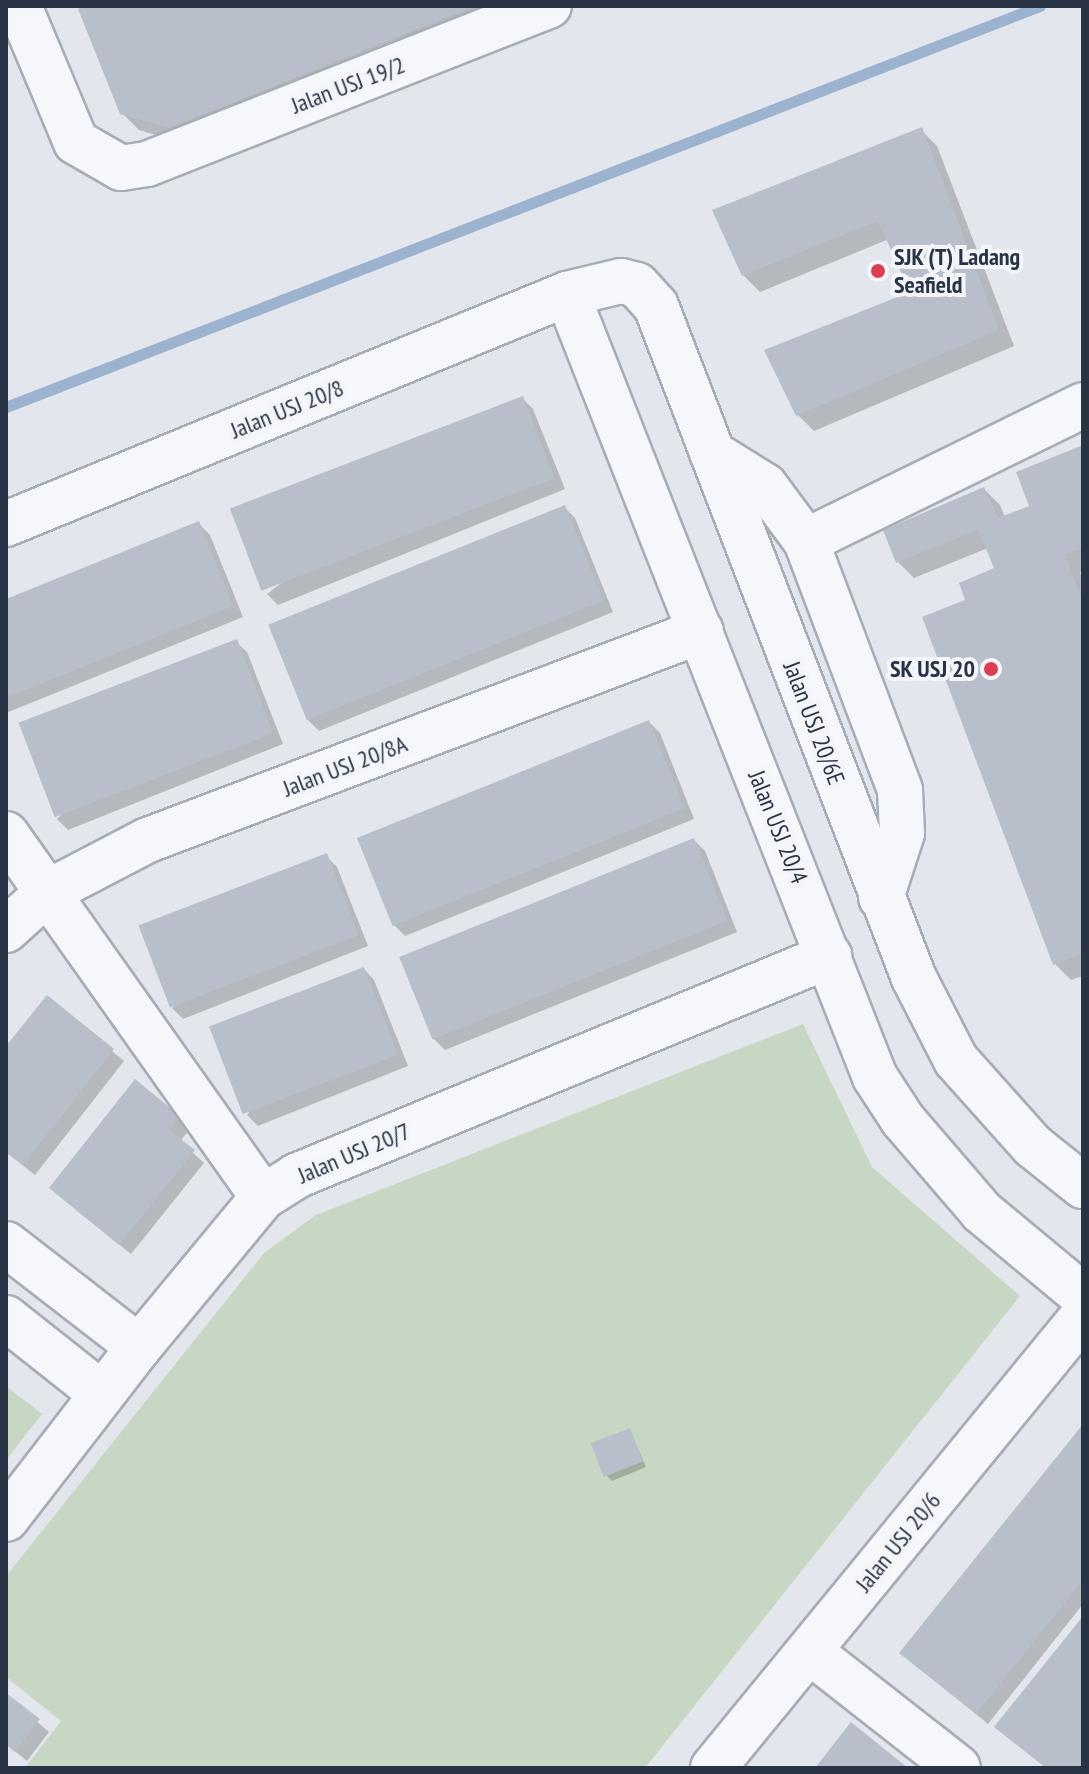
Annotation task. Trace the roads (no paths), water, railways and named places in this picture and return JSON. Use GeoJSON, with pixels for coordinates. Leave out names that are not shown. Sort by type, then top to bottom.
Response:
{"type":"FeatureCollection","features":[{"type":"Feature","properties":{"kind":"street","name":"Jalan USJ 19/2"},"geometry":{"type":"LineString","coordinates":[[19,6],[76,142],[121,168],[147,164],[549,6]]}},
{"type":"Feature","properties":{"kind":"street","name":"Jalan USJ 20/6E"},"geometry":{"type":"LineString","coordinates":[[567,294],[621,281],[637,285],[656,306],[914,978],[956,1060],[1033,1146],[1083,1186]]}},
{"type":"Feature","properties":{"kind":"street","name":"Jalan USJ 20/8"},"geometry":{"type":"LineString","coordinates":[[6,524],[567,294]]}},
{"type":"Feature","properties":{"kind":"street","name":"Jalan USJ 20/4"},"geometry":{"type":"LineString","coordinates":[[567,294],[875,1077],[903,1120],[982,1212],[1083,1296]]}},
{"type":"Feature","properties":{"kind":"street"},"geometry":{"type":"LineString","coordinates":[[806,541],[1083,405]]}},
{"type":"Feature","properties":{"kind":"street"},"geometry":{"type":"LineString","coordinates":[[712,453],[765,486],[806,541],[900,790],[902,833],[881,898]]}},
{"type":"Feature","properties":{"kind":"street","name":"Jalan USJ 20/8A"},"geometry":{"type":"LineString","coordinates":[[6,930],[48,892],[148,840],[701,631]]}},
{"type":"Feature","properties":{"kind":"street"},"geometry":{"type":"LineString","coordinates":[[6,834],[263,1197]]}},
{"type":"Feature","properties":{"kind":"street","name":"Jalan USJ 20/7"},"geometry":{"type":"LineString","coordinates":[[6,1519],[139,1347],[263,1197],[296,1176],[829,956]]}},
{"type":"Feature","properties":{"kind":"street"},"geometry":{"type":"LineString","coordinates":[[6,1244],[139,1347]]}},
{"type":"Feature","properties":{"kind":"street","name":"Jalan USJ 20/6"},"geometry":{"type":"LineString","coordinates":[[713,1768],[1083,1316]]}},
{"type":"Feature","properties":{"kind":"street"},"geometry":{"type":"LineString","coordinates":[[6,1318],[102,1394]]}},
{"type":"Feature","properties":{"kind":"street"},"geometry":{"type":"LineString","coordinates":[[809,1651],[958,1768]]}},
{"type":"Feature","properties":{"kind":"waterway"},"geometry":{"type":"LineString","coordinates":[[6,407],[1040,6]]}},
{"type":"Feature","properties":{"kind":"place","name":"SJK (T) Ladang Seafield"},"geometry":{"type":"Point","coordinates":[878,271]}},
{"type":"Feature","properties":{"kind":"place","name":"SK USJ 20"},"geometry":{"type":"Point","coordinates":[991,669]}}]}
